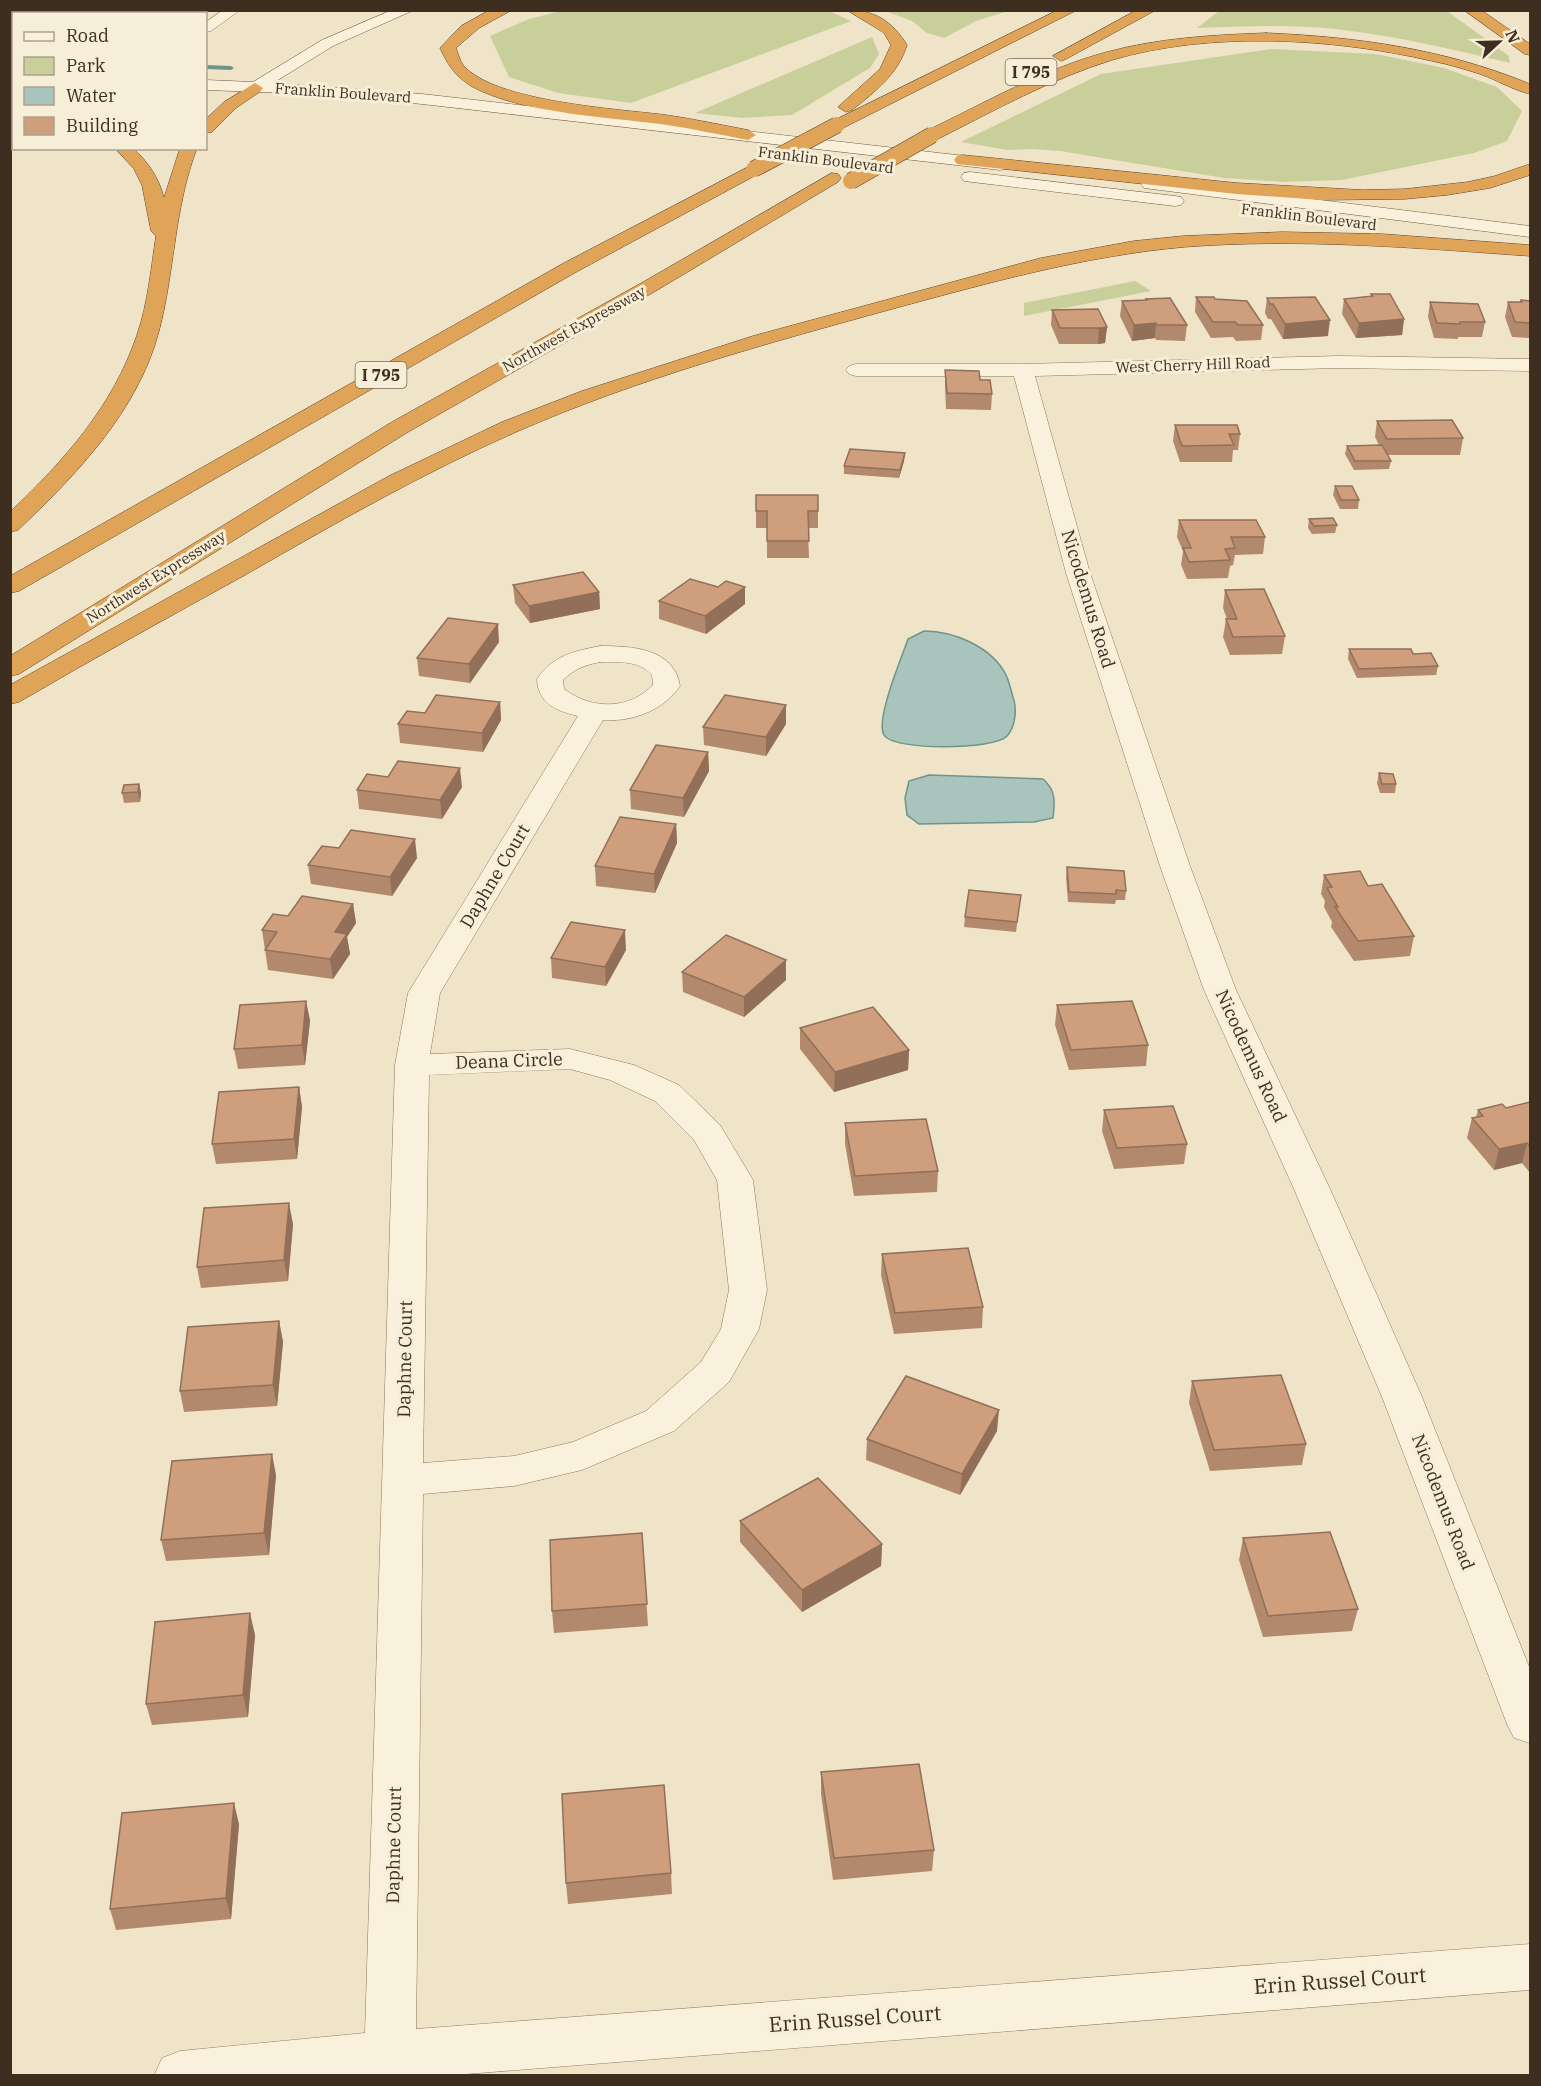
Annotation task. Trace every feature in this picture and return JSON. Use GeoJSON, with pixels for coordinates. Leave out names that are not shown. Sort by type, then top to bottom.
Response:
{"type":"FeatureCollection","features":[{"type":"Feature","properties":{"kind":"highway"},"geometry":{"type":"LineString","coordinates":[[505,10],[465,29],[448,48],[448,58],[455,68],[480,85],[554,105],[667,120],[748,135]]}},
{"type":"Feature","properties":{"kind":"highway"},"geometry":{"type":"LineString","coordinates":[[830,124],[875,85],[897,54],[899,45],[890,30],[854,10]]}},
{"type":"Feature","properties":{"kind":"highway","name":"I 795"},"geometry":{"type":"LineString","coordinates":[[10,586],[571,267],[791,150],[830,124],[1070,10]]}},
{"type":"Feature","properties":{"kind":"highway","name":"I 795"},"geometry":{"type":"LineString","coordinates":[[842,179],[913,134],[1149,10]]}},
{"type":"Feature","properties":{"kind":"highway"},"geometry":{"type":"LineString","coordinates":[[1470,10],[1530,51]]}},
{"type":"Feature","properties":{"kind":"highway"},"geometry":{"type":"LineString","coordinates":[[842,179],[1080,66],[1139,50],[1200,41],[1268,38],[1385,48],[1484,69],[1530,89]]}},
{"type":"Feature","properties":{"kind":"highway"},"geometry":{"type":"LineString","coordinates":[[207,127],[230,105],[255,88]]}},
{"type":"Feature","properties":{"kind":"highway"},"geometry":{"type":"LineString","coordinates":[[125,150],[145,169],[153,186],[157,203],[161,252]]}},
{"type":"Feature","properties":{"kind":"highway"},"geometry":{"type":"LineString","coordinates":[[10,525],[64,472],[96,434],[122,394],[140,358],[156,301],[161,252],[180,168],[188,150]]}},
{"type":"Feature","properties":{"kind":"highway"},"geometry":{"type":"LineString","coordinates":[[963,160],[1097,172],[1228,188],[1345,195],[1426,192],[1468,187],[1530,169]]}},
{"type":"Feature","properties":{"kind":"highway","name":"Northwest Expressway"},"geometry":{"type":"LineString","coordinates":[[10,668],[400,427],[842,179]]}},
{"type":"Feature","properties":{"kind":"highway"},"geometry":{"type":"LineString","coordinates":[[1375,225],[1422,227],[1530,240]]}},
{"type":"Feature","properties":{"kind":"highway"},"geometry":{"type":"LineString","coordinates":[[10,696],[354,504],[467,446],[624,382],[766,338],[1020,268],[1133,247],[1224,239],[1315,238],[1413,241],[1530,251]]}},
{"type":"Feature","properties":{"kind":"street"},"geometry":{"type":"LineString","coordinates":[[207,27],[233,10]]}},
{"type":"Feature","properties":{"kind":"street"},"geometry":{"type":"LineString","coordinates":[[207,85],[255,88],[320,47],[363,26],[407,10]]}},
{"type":"Feature","properties":{"kind":"street","name":"Franklin Boulevard"},"geometry":{"type":"LineString","coordinates":[[255,88],[314,89],[748,135],[1530,232]]}},
{"type":"Feature","properties":{"kind":"street","name":"Franklin Boulevard"},"geometry":{"type":"LineString","coordinates":[[255,88],[299,100],[470,117],[1530,245]]}},
{"type":"Feature","properties":{"kind":"street","name":"West Cherry Hill Road"},"geometry":{"type":"LineString","coordinates":[[856,370],[1023,370],[1399,361],[1530,364]]}},
{"type":"Feature","properties":{"kind":"street","name":"Nicodemus Road"},"geometry":{"type":"LineString","coordinates":[[1023,370],[1078,573],[1172,855],[1220,990],[1312,1189],[1402,1398],[1530,1724]]}},
{"type":"Feature","properties":{"kind":"street","name":"Daphne Court"},"geometry":{"type":"LineString","coordinates":[[390,2055],[412,1065],[424,993],[594,712]]}},
{"type":"Feature","properties":{"kind":"street","name":"Deana Circle"},"geometry":{"type":"LineString","coordinates":[[402,1480],[514,1471],[582,1455],[660,1421],[715,1372],[740,1329],[748,1290],[735,1180],[708,1133],[667,1093],[622,1072],[570,1059],[412,1065]]}},
{"type":"Feature","properties":{"kind":"street","name":"Erin Russel Court"},"geometry":{"type":"LineString","coordinates":[[180,2076],[390,2055],[1530,1966]]}},
{"type":"Feature","properties":{"kind":"green space"},"geometry":{"type":"Polygon","coordinates":[[[827,10],[851,21],[631,103],[558,93],[509,77],[490,36],[529,19],[561,11],[827,10]]]}},
{"type":"Feature","properties":{"kind":"green space"},"geometry":{"type":"Polygon","coordinates":[[[885,11],[1008,11],[976,21],[944,38],[927,33],[912,21],[885,11]]]}},
{"type":"Feature","properties":{"kind":"green space"},"geometry":{"type":"Polygon","coordinates":[[[1219,11],[1447,11],[1509,56],[1510,63],[1407,40],[1344,30],[1289,26],[1197,28],[1219,11]]]}},
{"type":"Feature","properties":{"kind":"green space"},"geometry":{"type":"Polygon","coordinates":[[[872,37],[879,54],[870,68],[792,115],[742,118],[695,113],[872,37]]]}},
{"type":"Feature","properties":{"kind":"green space"},"geometry":{"type":"Polygon","coordinates":[[[1271,49],[1376,54],[1444,68],[1497,87],[1522,111],[1507,141],[1474,153],[1342,180],[1284,182],[1224,178],[1060,151],[1007,150],[961,142],[1101,74],[1271,49]]]}},
{"type":"Feature","properties":{"kind":"green space"},"geometry":{"type":"Polygon","coordinates":[[[1135,281],[1151,291],[1024,316],[1024,303],[1135,281]]]}},
{"type":"Feature","properties":{"kind":"water"},"geometry":{"type":"Polygon","coordinates":[[[924,631],[948,634],[971,642],[992,656],[1000,665],[1008,680],[1015,706],[1014,722],[1007,736],[999,741],[984,744],[944,747],[905,744],[891,740],[884,735],[882,727],[886,703],[908,639],[924,631]]]}},
{"type":"Feature","properties":{"kind":"water"},"geometry":{"type":"Polygon","coordinates":[[[929,775],[1043,779],[1050,787],[1054,797],[1053,818],[1034,822],[919,824],[907,815],[905,798],[909,781],[929,775]]]}},
{"type":"Feature","properties":{"kind":"building"},"geometry":{"type":"Polygon","coordinates":[[[1371,294],[1390,294],[1404,319],[1359,323],[1344,299],[1373,296],[1371,294]]]}},
{"type":"Feature","properties":{"kind":"building"},"geometry":{"type":"Polygon","coordinates":[[[1196,297],[1247,301],[1263,325],[1213,322],[1196,297]]]}},
{"type":"Feature","properties":{"kind":"building"},"geometry":{"type":"Polygon","coordinates":[[[1315,297],[1330,320],[1285,324],[1267,298],[1315,297]]]}},
{"type":"Feature","properties":{"kind":"building"},"geometry":{"type":"Polygon","coordinates":[[[1170,298],[1187,325],[1157,325],[1156,323],[1134,325],[1122,301],[1147,300],[1170,298]]]}},
{"type":"Feature","properties":{"kind":"building"},"geometry":{"type":"Polygon","coordinates":[[[1521,300],[1530,301],[1530,323],[1515,322],[1508,302],[1522,302],[1521,300]]]}},
{"type":"Feature","properties":{"kind":"building"},"geometry":{"type":"Polygon","coordinates":[[[1430,302],[1478,304],[1485,322],[1437,323],[1430,302]]]}},
{"type":"Feature","properties":{"kind":"building"},"geometry":{"type":"Polygon","coordinates":[[[1098,309],[1107,327],[1060,328],[1052,310],[1098,309]]]}},
{"type":"Feature","properties":{"kind":"building"},"geometry":{"type":"Polygon","coordinates":[[[945,370],[979,371],[980,380],[990,380],[992,394],[947,393],[945,370]]]}},
{"type":"Feature","properties":{"kind":"building"},"geometry":{"type":"Polygon","coordinates":[[[1452,420],[1463,438],[1387,439],[1377,421],[1452,420]]]}},
{"type":"Feature","properties":{"kind":"building"},"geometry":{"type":"Polygon","coordinates":[[[1175,425],[1237,425],[1240,434],[1229,434],[1234,445],[1182,446],[1175,425]]]}},
{"type":"Feature","properties":{"kind":"building"},"geometry":{"type":"Polygon","coordinates":[[[1382,445],[1391,461],[1355,461],[1347,446],[1382,445]]]}},
{"type":"Feature","properties":{"kind":"building"},"geometry":{"type":"Polygon","coordinates":[[[850,449],[905,453],[900,470],[844,466],[850,449]]]}},
{"type":"Feature","properties":{"kind":"building"},"geometry":{"type":"Polygon","coordinates":[[[1335,486],[1352,486],[1359,500],[1341,500],[1335,486]]]}},
{"type":"Feature","properties":{"kind":"building"},"geometry":{"type":"Polygon","coordinates":[[[756,495],[818,495],[818,511],[808,511],[809,541],[767,541],[767,511],[756,511],[756,495]]]}},
{"type":"Feature","properties":{"kind":"building"},"geometry":{"type":"Polygon","coordinates":[[[1333,518],[1337,525],[1314,526],[1309,519],[1333,518]]]}},
{"type":"Feature","properties":{"kind":"building"},"geometry":{"type":"Polygon","coordinates":[[[1179,520],[1256,520],[1265,537],[1231,537],[1235,548],[1225,549],[1230,560],[1189,562],[1183,548],[1191,548],[1179,520]]]}},
{"type":"Feature","properties":{"kind":"building"},"geometry":{"type":"Polygon","coordinates":[[[583,572],[599,592],[529,606],[513,585],[583,572]]]}},
{"type":"Feature","properties":{"kind":"building"},"geometry":{"type":"Polygon","coordinates":[[[690,579],[718,587],[726,581],[745,587],[705,616],[659,601],[690,579]]]}},
{"type":"Feature","properties":{"kind":"building"},"geometry":{"type":"Polygon","coordinates":[[[1264,589],[1285,636],[1233,637],[1226,619],[1237,619],[1225,590],[1264,589]]]}},
{"type":"Feature","properties":{"kind":"building"},"geometry":{"type":"Polygon","coordinates":[[[448,618],[498,624],[469,664],[417,658],[448,618]]]}},
{"type":"Feature","properties":{"kind":"building"},"geometry":{"type":"Polygon","coordinates":[[[1349,649],[1411,649],[1413,654],[1431,653],[1438,666],[1359,669],[1349,649]]]}},
{"type":"Feature","properties":{"kind":"building"},"geometry":{"type":"Polygon","coordinates":[[[436,695],[500,702],[482,733],[398,724],[407,711],[425,713],[436,695]]]}},
{"type":"Feature","properties":{"kind":"building"},"geometry":{"type":"Polygon","coordinates":[[[725,695],[786,705],[766,737],[703,727],[725,695]]]}},
{"type":"Feature","properties":{"kind":"building"},"geometry":{"type":"Polygon","coordinates":[[[656,745],[708,752],[683,798],[630,790],[656,745]]]}},
{"type":"Feature","properties":{"kind":"building"},"geometry":{"type":"Polygon","coordinates":[[[398,761],[460,768],[440,800],[357,790],[367,774],[388,777],[398,761]]]}},
{"type":"Feature","properties":{"kind":"building"},"geometry":{"type":"Polygon","coordinates":[[[1379,773],[1393,774],[1396,784],[1382,784],[1379,773]]]}},
{"type":"Feature","properties":{"kind":"building"},"geometry":{"type":"Polygon","coordinates":[[[139,784],[138,792],[122,793],[124,785],[139,784]]]}},
{"type":"Feature","properties":{"kind":"building"},"geometry":{"type":"Polygon","coordinates":[[[620,817],[676,824],[654,874],[595,866],[620,817]]]}},
{"type":"Feature","properties":{"kind":"building"},"geometry":{"type":"Polygon","coordinates":[[[351,830],[415,839],[390,877],[308,865],[322,846],[339,848],[351,830]]]}},
{"type":"Feature","properties":{"kind":"building"},"geometry":{"type":"Polygon","coordinates":[[[1067,867],[1124,871],[1126,891],[1116,890],[1116,894],[1069,892],[1067,867]]]}},
{"type":"Feature","properties":{"kind":"building"},"geometry":{"type":"Polygon","coordinates":[[[1360,871],[1368,886],[1382,884],[1414,936],[1358,941],[1335,907],[1338,907],[1327,888],[1332,887],[1324,875],[1360,871]]]}},
{"type":"Feature","properties":{"kind":"building"},"geometry":{"type":"Polygon","coordinates":[[[969,890],[1021,895],[1017,922],[965,917],[969,890]]]}},
{"type":"Feature","properties":{"kind":"building"},"geometry":{"type":"Polygon","coordinates":[[[302,896],[353,904],[335,932],[347,934],[330,959],[265,950],[277,932],[262,930],[273,914],[288,916],[302,896]]]}},
{"type":"Feature","properties":{"kind":"building"},"geometry":{"type":"Polygon","coordinates":[[[571,922],[625,930],[605,967],[551,958],[571,922]]]}},
{"type":"Feature","properties":{"kind":"building"},"geometry":{"type":"Polygon","coordinates":[[[726,935],[786,960],[744,997],[682,972],[726,935]]]}},
{"type":"Feature","properties":{"kind":"building"},"geometry":{"type":"Polygon","coordinates":[[[306,1001],[302,1045],[234,1049],[240,1005],[306,1001]]]}},
{"type":"Feature","properties":{"kind":"building"},"geometry":{"type":"Polygon","coordinates":[[[1132,1001],[1148,1045],[1071,1050],[1057,1005],[1132,1001]]]}},
{"type":"Feature","properties":{"kind":"building"},"geometry":{"type":"Polygon","coordinates":[[[873,1007],[909,1050],[835,1072],[800,1028],[873,1007]]]}},
{"type":"Feature","properties":{"kind":"building"},"geometry":{"type":"Polygon","coordinates":[[[299,1087],[294,1139],[212,1144],[219,1092],[299,1087]]]}},
{"type":"Feature","properties":{"kind":"building"},"geometry":{"type":"Polygon","coordinates":[[[1530,1102],[1530,1146],[1527,1143],[1499,1149],[1472,1118],[1483,1116],[1478,1110],[1502,1104],[1506,1108],[1530,1102]]]}},
{"type":"Feature","properties":{"kind":"building"},"geometry":{"type":"Polygon","coordinates":[[[1173,1106],[1187,1144],[1117,1148],[1104,1110],[1173,1106]]]}},
{"type":"Feature","properties":{"kind":"building"},"geometry":{"type":"Polygon","coordinates":[[[926,1119],[938,1171],[855,1176],[845,1123],[926,1119]]]}},
{"type":"Feature","properties":{"kind":"building"},"geometry":{"type":"Polygon","coordinates":[[[289,1203],[284,1260],[197,1267],[204,1208],[289,1203]]]}},
{"type":"Feature","properties":{"kind":"building"},"geometry":{"type":"Polygon","coordinates":[[[968,1248],[983,1307],[895,1313],[882,1254],[968,1248]]]}},
{"type":"Feature","properties":{"kind":"building"},"geometry":{"type":"Polygon","coordinates":[[[279,1321],[273,1385],[180,1391],[188,1327],[279,1321]]]}},
{"type":"Feature","properties":{"kind":"building"},"geometry":{"type":"Polygon","coordinates":[[[1281,1375],[1306,1444],[1214,1450],[1192,1381],[1281,1375]]]}},
{"type":"Feature","properties":{"kind":"building"},"geometry":{"type":"Polygon","coordinates":[[[906,1376],[999,1410],[962,1474],[867,1439],[906,1376]]]}},
{"type":"Feature","properties":{"kind":"building"},"geometry":{"type":"Polygon","coordinates":[[[272,1454],[264,1533],[161,1540],[172,1461],[272,1454]]]}},
{"type":"Feature","properties":{"kind":"building"},"geometry":{"type":"Polygon","coordinates":[[[818,1478],[882,1544],[802,1590],[740,1521],[818,1478]]]}},
{"type":"Feature","properties":{"kind":"building"},"geometry":{"type":"Polygon","coordinates":[[[1330,1532],[1358,1609],[1268,1616],[1243,1538],[1330,1532]]]}},
{"type":"Feature","properties":{"kind":"building"},"geometry":{"type":"Polygon","coordinates":[[[642,1533],[647,1604],[552,1611],[550,1540],[642,1533]]]}},
{"type":"Feature","properties":{"kind":"building"},"geometry":{"type":"Polygon","coordinates":[[[250,1613],[243,1695],[146,1704],[155,1622],[250,1613]]]}},
{"type":"Feature","properties":{"kind":"building"},"geometry":{"type":"Polygon","coordinates":[[[919,1764],[934,1850],[834,1858],[821,1772],[919,1764]]]}},
{"type":"Feature","properties":{"kind":"building"},"geometry":{"type":"Polygon","coordinates":[[[664,1785],[671,1873],[566,1883],[562,1794],[664,1785]]]}},
{"type":"Feature","properties":{"kind":"building"},"geometry":{"type":"Polygon","coordinates":[[[234,1803],[226,1898],[110,1909],[122,1813],[234,1803]]]}},
{"type":"Feature","properties":{"kind":"waterway"},"geometry":{"type":"LineString","coordinates":[[207,67],[231,68]]}}]}
